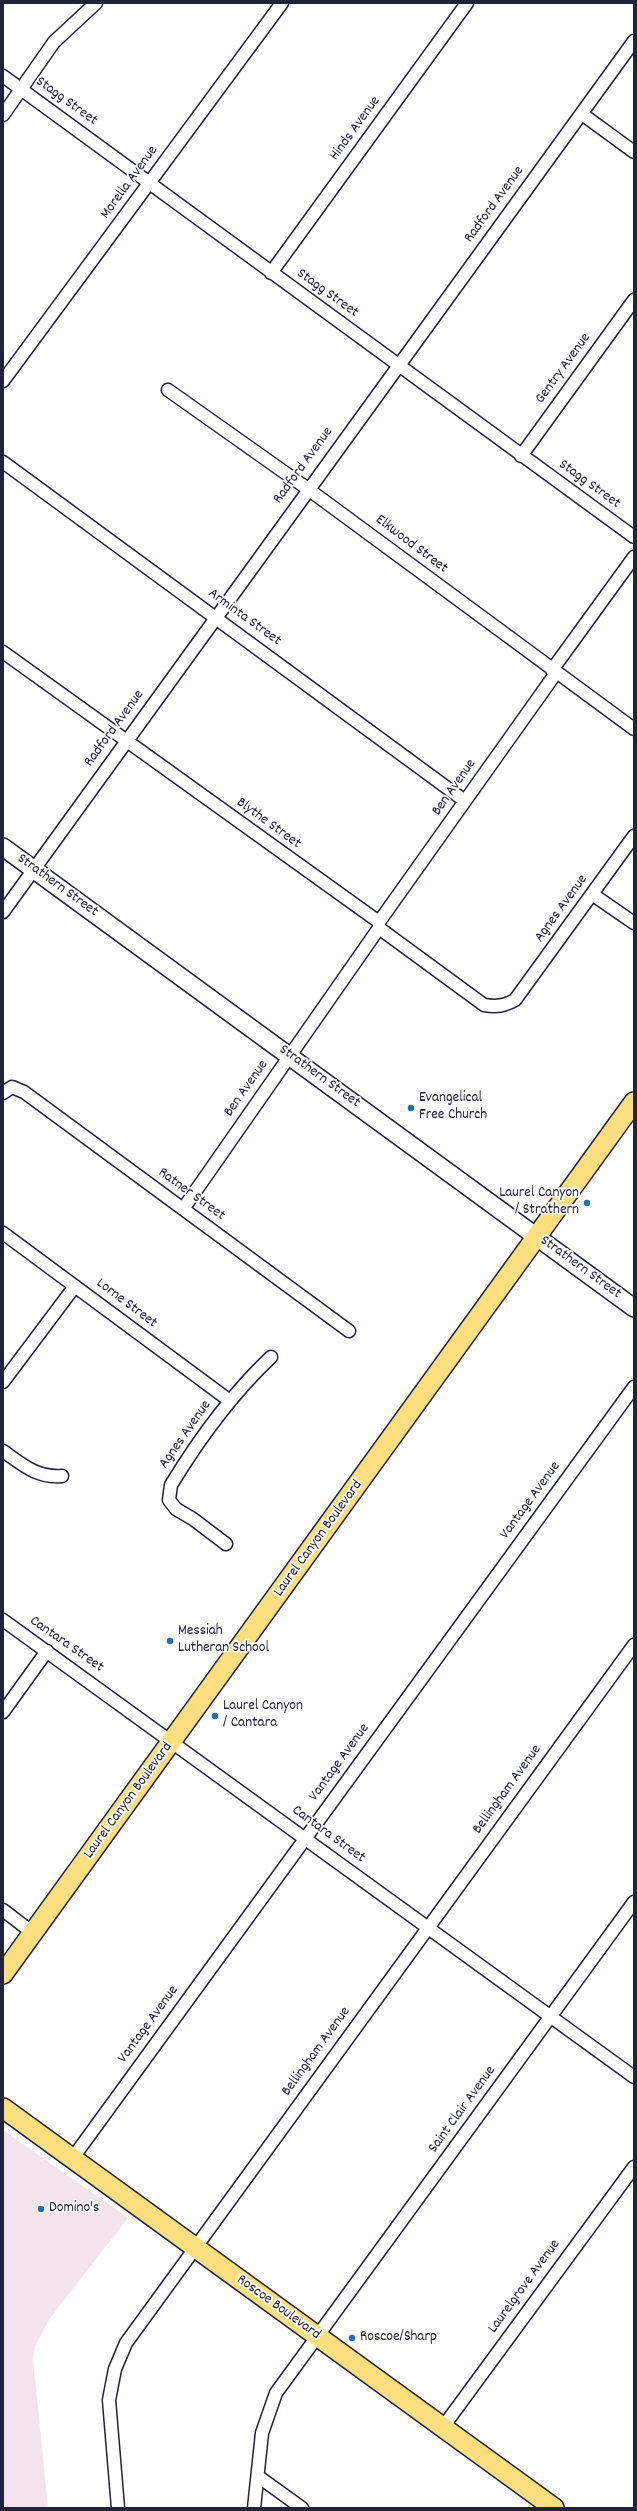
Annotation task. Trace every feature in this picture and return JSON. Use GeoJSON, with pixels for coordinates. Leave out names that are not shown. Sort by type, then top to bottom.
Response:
{"type":"FeatureCollection","features":[{"type":"Feature","properties":{"kind":"main road","name":"Strathern Street"},"geometry":{"type":"LineString","coordinates":[[3,847],[634,1308]]}},
{"type":"Feature","properties":{"kind":"main road","name":"Laurel Canyon Boulevard"},"geometry":{"type":"LineString","coordinates":[[3,1974],[172,1743],[634,1102]]}},
{"type":"Feature","properties":{"kind":"main road","name":"Roscoe Boulevard"},"geometry":{"type":"LineString","coordinates":[[3,2108],[554,2508]]}},
{"type":"Feature","properties":{"kind":"street"},"geometry":{"type":"LineString","coordinates":[[3,115],[54,42],[96,3]]}},
{"type":"Feature","properties":{"kind":"street","name":"Morella Avenue"},"geometry":{"type":"LineString","coordinates":[[3,381],[282,3]]}},
{"type":"Feature","properties":{"kind":"street","name":"Hinds Avenue"},"geometry":{"type":"LineString","coordinates":[[271,273],[467,3]]}},
{"type":"Feature","properties":{"kind":"street","name":"Radford Avenue"},"geometry":{"type":"LineString","coordinates":[[3,912],[215,617],[634,41]]}},
{"type":"Feature","properties":{"kind":"street","name":"Stagg Street"},"geometry":{"type":"LineString","coordinates":[[3,76],[521,456],[634,537]]}},
{"type":"Feature","properties":{"kind":"street"},"geometry":{"type":"LineString","coordinates":[[582,114],[634,152]]}},
{"type":"Feature","properties":{"kind":"street","name":"Gentry Avenue"},"geometry":{"type":"LineString","coordinates":[[521,456],[634,300]]}},
{"type":"Feature","properties":{"kind":"street","name":"Elkwood Street"},"geometry":{"type":"LineString","coordinates":[[168,390],[308,489],[634,729]]}},
{"type":"Feature","properties":{"kind":"street","name":"Arminta Street"},"geometry":{"type":"LineString","coordinates":[[3,462],[465,801]]}},
{"type":"Feature","properties":{"kind":"street","name":"Ben Avenue"},"geometry":{"type":"LineString","coordinates":[[183,1209],[634,557]]}},
{"type":"Feature","properties":{"kind":"street","name":"Blythe Street"},"geometry":{"type":"LineString","coordinates":[[3,652],[379,925],[484,1005],[498,1007],[515,1000]]}},
{"type":"Feature","properties":{"kind":"street","name":"Agnes Avenue"},"geometry":{"type":"LineString","coordinates":[[515,1000],[634,836]]}},
{"type":"Feature","properties":{"kind":"street"},"geometry":{"type":"LineString","coordinates":[[592,894],[634,923]]}},
{"type":"Feature","properties":{"kind":"street","name":"Ratner Street"},"geometry":{"type":"LineString","coordinates":[[7,1090],[24,1092],[349,1331]]}},
{"type":"Feature","properties":{"kind":"street","name":"Lorne Street"},"geometry":{"type":"LineString","coordinates":[[3,1233],[230,1401]]}},
{"type":"Feature","properties":{"kind":"street"},"geometry":{"type":"LineString","coordinates":[[3,1382],[75,1286]]}},
{"type":"Feature","properties":{"kind":"street","name":"Agnes Avenue"},"geometry":{"type":"LineString","coordinates":[[226,1544],[193,1519],[176,1510],[169,1500],[171,1485],[230,1401],[247,1380],[271,1357]]}},
{"type":"Feature","properties":{"kind":"street","name":"Vantage Avenue"},"geometry":{"type":"LineString","coordinates":[[72,2159],[304,1838],[634,1387]]}},
{"type":"Feature","properties":{"kind":"street"},"geometry":{"type":"LineString","coordinates":[[3,1451],[34,1473],[50,1477],[62,1476]]}},
{"type":"Feature","properties":{"kind":"street","name":"Cantara Street"},"geometry":{"type":"LineString","coordinates":[[3,1620],[634,2077]]}},
{"type":"Feature","properties":{"kind":"street","name":"Bellingham Avenue"},"geometry":{"type":"LineString","coordinates":[[118,2508],[109,2400],[115,2369],[126,2343],[634,1645]]}},
{"type":"Feature","properties":{"kind":"street"},"geometry":{"type":"LineString","coordinates":[[3,1712],[47,1651]]}},
{"type":"Feature","properties":{"kind":"street","name":"Saint Clair Avenue"},"geometry":{"type":"LineString","coordinates":[[254,2508],[259,2477],[262,2433],[268,2412],[276,2393],[634,1902]]}},
{"type":"Feature","properties":{"kind":"street"},"geometry":{"type":"LineString","coordinates":[[3,1910],[33,1933]]}},
{"type":"Feature","properties":{"kind":"street","name":"Laurelgrove Avenue"},"geometry":{"type":"LineString","coordinates":[[443,2427],[634,2167]]}},
{"type":"Feature","properties":{"kind":"street"},"geometry":{"type":"LineString","coordinates":[[259,2477],[302,2508]]}},
{"type":"Feature","properties":{"kind":"shaded area"},"geometry":{"type":"Polygon","coordinates":[[[3,2130],[128,2218],[50,2318],[35,2346],[33,2360],[48,2508],[3,2508],[3,2130]]]}},
{"type":"Feature","properties":{"kind":"place","name":"Evangelical Free Church"},"geometry":{"type":"Point","coordinates":[411,1108]}},
{"type":"Feature","properties":{"kind":"place","name":"Laurel Canyon / Strathern"},"geometry":{"type":"Point","coordinates":[587,1203]}},
{"type":"Feature","properties":{"kind":"place","name":"Messiah Lutheran School"},"geometry":{"type":"Point","coordinates":[170,1641]}},
{"type":"Feature","properties":{"kind":"place","name":"Laurel Canyon / Cantara"},"geometry":{"type":"Point","coordinates":[215,1716]}},
{"type":"Feature","properties":{"kind":"place","name":"Domino's"},"geometry":{"type":"Point","coordinates":[41,2209]}},
{"type":"Feature","properties":{"kind":"place","name":"Roscoe/Sharp"},"geometry":{"type":"Point","coordinates":[352,2338]}}]}
